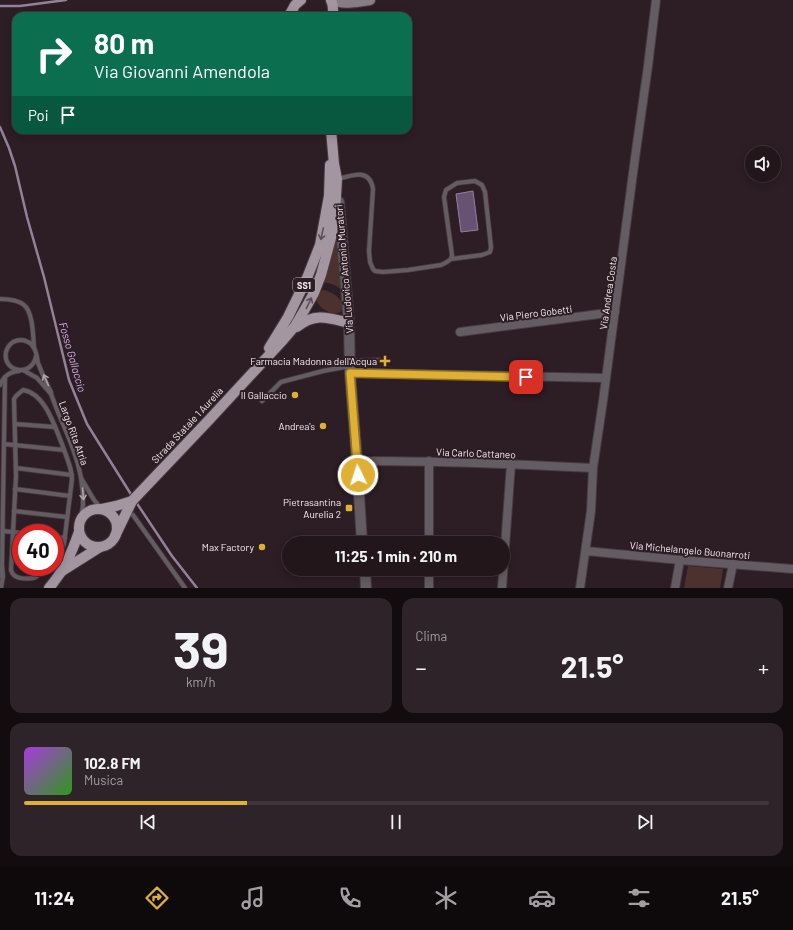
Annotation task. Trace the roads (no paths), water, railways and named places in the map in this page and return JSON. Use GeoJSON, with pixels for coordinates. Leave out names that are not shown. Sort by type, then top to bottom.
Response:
{"type":"FeatureCollection","features":[{"type":"Feature","properties":{"kind":"main road"},"geometry":{"type":"LineString","coordinates":[[291,12],[295,5],[301,0]]}},
{"type":"Feature","properties":{"kind":"main road"},"geometry":{"type":"LineString","coordinates":[[331,0],[338,2],[370,0]]}},
{"type":"Feature","properties":{"kind":"main road"},"geometry":{"type":"LineString","coordinates":[[331,0],[333,12]]}},
{"type":"Feature","properties":{"kind":"main road"},"geometry":{"type":"LineString","coordinates":[[336,12],[341,6],[350,2]]}},
{"type":"Feature","properties":{"kind":"main road","name":"Strada Statale 1 Aurelia"},"geometry":{"type":"LineString","coordinates":[[132,501],[287,335],[295,326],[305,309],[321,275],[334,226],[337,181],[331,134]]}},
{"type":"Feature","properties":{"kind":"main road","name":"Strada Statale 1 Aurelia"},"geometry":{"type":"LineString","coordinates":[[259,365],[288,317],[307,278],[320,244],[329,196],[331,134]]}},
{"type":"Feature","properties":{"kind":"main road"},"geometry":{"type":"LineString","coordinates":[[287,335],[301,323],[318,317],[349,323]]}},
{"type":"Feature","properties":{"kind":"main road"},"geometry":{"type":"LineString","coordinates":[[81,519],[88,512],[132,501]]}},
{"type":"Feature","properties":{"kind":"main road","name":"SS1"},"geometry":{"type":"LineString","coordinates":[[64,570],[100,547],[109,544],[115,536],[132,501]]}},
{"type":"Feature","properties":{"kind":"main road"},"geometry":{"type":"LineString","coordinates":[[102,509],[108,512],[115,520],[117,526],[115,536]]}},
{"type":"Feature","properties":{"kind":"main road","name":"SS1"},"geometry":{"type":"LineString","coordinates":[[64,567],[79,532],[78,527],[81,519]]}},
{"type":"Feature","properties":{"kind":"main road"},"geometry":{"type":"LineString","coordinates":[[79,532],[81,538],[86,544],[93,547],[100,547]]}},
{"type":"Feature","properties":{"kind":"main road","name":"SS1"},"geometry":{"type":"LineString","coordinates":[[49,588],[58,576]]}},
{"type":"Feature","properties":{"kind":"street","name":"Via Andrea Costa"},"geometry":{"type":"LineString","coordinates":[[580,588],[591,511],[593,468],[656,0]]}},
{"type":"Feature","properties":{"kind":"street","name":"Via Ludovico Antonio Muratori"},"geometry":{"type":"LineString","coordinates":[[337,181],[349,323],[350,364],[362,536]]}},
{"type":"Feature","properties":{"kind":"street","name":"Via Piero Gobetti"},"geometry":{"type":"LineString","coordinates":[[460,332],[615,312]]}},
{"type":"Feature","properties":{"kind":"street"},"geometry":{"type":"LineString","coordinates":[[350,364],[606,378]]}},
{"type":"Feature","properties":{"kind":"street","name":"Via Carlo Cattaneo"},"geometry":{"type":"LineString","coordinates":[[357,461],[429,461],[593,468]]}},
{"type":"Feature","properties":{"kind":"street"},"geometry":{"type":"LineString","coordinates":[[429,461],[429,536]]}},
{"type":"Feature","properties":{"kind":"street"},"geometry":{"type":"LineString","coordinates":[[502,588],[511,464]]}},
{"type":"Feature","properties":{"kind":"street","name":"Via Michelangelo Buonarroti"},"geometry":{"type":"LineString","coordinates":[[586,551],[793,569]]}},
{"type":"Feature","properties":{"kind":"street"},"geometry":{"type":"LineString","coordinates":[[675,588],[680,560]]}},
{"type":"Feature","properties":{"kind":"street"},"geometry":{"type":"LineString","coordinates":[[728,588],[733,564]]}},
{"type":"Feature","properties":{"kind":"street"},"geometry":{"type":"LineString","coordinates":[[365,576],[366,588]]}},
{"type":"Feature","properties":{"kind":"street"},"geometry":{"type":"LineString","coordinates":[[429,576],[429,588]]}},
{"type":"Feature","properties":{"kind":"lane"},"geometry":{"type":"LineString","coordinates":[[337,181],[355,174],[362,174],[367,176],[372,184],[373,189],[369,251],[370,262],[375,271],[383,272],[441,265],[445,264],[451,259],[482,255],[490,252],[491,247],[485,192],[482,185],[475,181],[457,183],[446,190],[444,197],[452,255],[451,259]]}},
{"type":"Feature","properties":{"kind":"lane","name":"Largo Rita Atria"},"geometry":{"type":"LineString","coordinates":[[0,299],[14,301],[26,306],[30,316],[34,348],[38,364],[51,392],[80,470],[83,494],[81,519]]}},
{"type":"Feature","properties":{"kind":"lane","name":"Largo Rita Atria"},"geometry":{"type":"LineString","coordinates":[[34,348],[28,342],[19,340],[11,343],[8,346],[6,360],[12,367],[28,372],[37,378],[51,394]]}},
{"type":"Feature","properties":{"kind":"lane"},"geometry":{"type":"LineString","coordinates":[[0,385],[5,376],[13,372],[29,368],[33,365],[36,356]]}},
{"type":"Feature","properties":{"kind":"lane"},"geometry":{"type":"LineString","coordinates":[[262,401],[281,382],[323,370],[379,360]]}},
{"type":"Feature","properties":{"kind":"lane"},"geometry":{"type":"LineString","coordinates":[[1,588],[3,576],[5,376]]}},
{"type":"Feature","properties":{"kind":"lane"},"geometry":{"type":"LineString","coordinates":[[13,524],[16,468],[14,399],[23,390],[34,394],[48,410],[70,466],[72,475],[64,544]]}},
{"type":"Feature","properties":{"kind":"lane"},"geometry":{"type":"LineString","coordinates":[[15,424],[55,427]]}},
{"type":"Feature","properties":{"kind":"lane"},"geometry":{"type":"LineString","coordinates":[[4,444],[64,450]]}},
{"type":"Feature","properties":{"kind":"lane"},"geometry":{"type":"LineString","coordinates":[[16,468],[72,475]]}},
{"type":"Feature","properties":{"kind":"lane","name":"Largo Rita Atria"},"geometry":{"type":"LineString","coordinates":[[81,478],[94,500],[102,509]]}},
{"type":"Feature","properties":{"kind":"lane"},"geometry":{"type":"LineString","coordinates":[[15,490],[70,496]]}},
{"type":"Feature","properties":{"kind":"lane"},"geometry":{"type":"LineString","coordinates":[[14,511],[67,517]]}},
{"type":"Feature","properties":{"kind":"lane"},"geometry":{"type":"LineString","coordinates":[[133,515],[185,588]]}},
{"type":"Feature","properties":{"kind":"lane"},"geometry":{"type":"LineString","coordinates":[[3,531],[12,532]]}},
{"type":"Feature","properties":{"kind":"lane"},"geometry":{"type":"LineString","coordinates":[[12,554],[12,572]]}},
{"type":"Feature","properties":{"kind":"lane"},"geometry":{"type":"LineString","coordinates":[[0,576],[2,566]]}},
{"type":"Feature","properties":{"kind":"lane"},"geometry":{"type":"LineString","coordinates":[[15,576],[18,578],[37,576]]}},
{"type":"Feature","properties":{"kind":"waterway"},"geometry":{"type":"LineString","coordinates":[[0,6],[20,6],[66,0]]}},
{"type":"Feature","properties":{"kind":"waterway","name":"Fosso Gallaccio"},"geometry":{"type":"LineString","coordinates":[[0,127],[15,166],[69,380],[87,424],[132,496]]}},
{"type":"Feature","properties":{"kind":"waterway","name":"Fosso Gallaccio"},"geometry":{"type":"LineString","coordinates":[[136,502],[172,556],[197,588]]}},
{"type":"Feature","properties":{"kind":"place","name":"Farmacia Madonna dell'Acqua"},"geometry":{"type":"Point","coordinates":[385,361]}},
{"type":"Feature","properties":{"kind":"place","name":"Il Gallaccio"},"geometry":{"type":"Point","coordinates":[295,395]}},
{"type":"Feature","properties":{"kind":"place","name":"Andrea's"},"geometry":{"type":"Point","coordinates":[323,426]}},
{"type":"Feature","properties":{"kind":"place","name":"Pietrasantina Aurelia 2"},"geometry":{"type":"Point","coordinates":[349,508]}},
{"type":"Feature","properties":{"kind":"place","name":"Max Factory"},"geometry":{"type":"Point","coordinates":[262,547]}}]}
